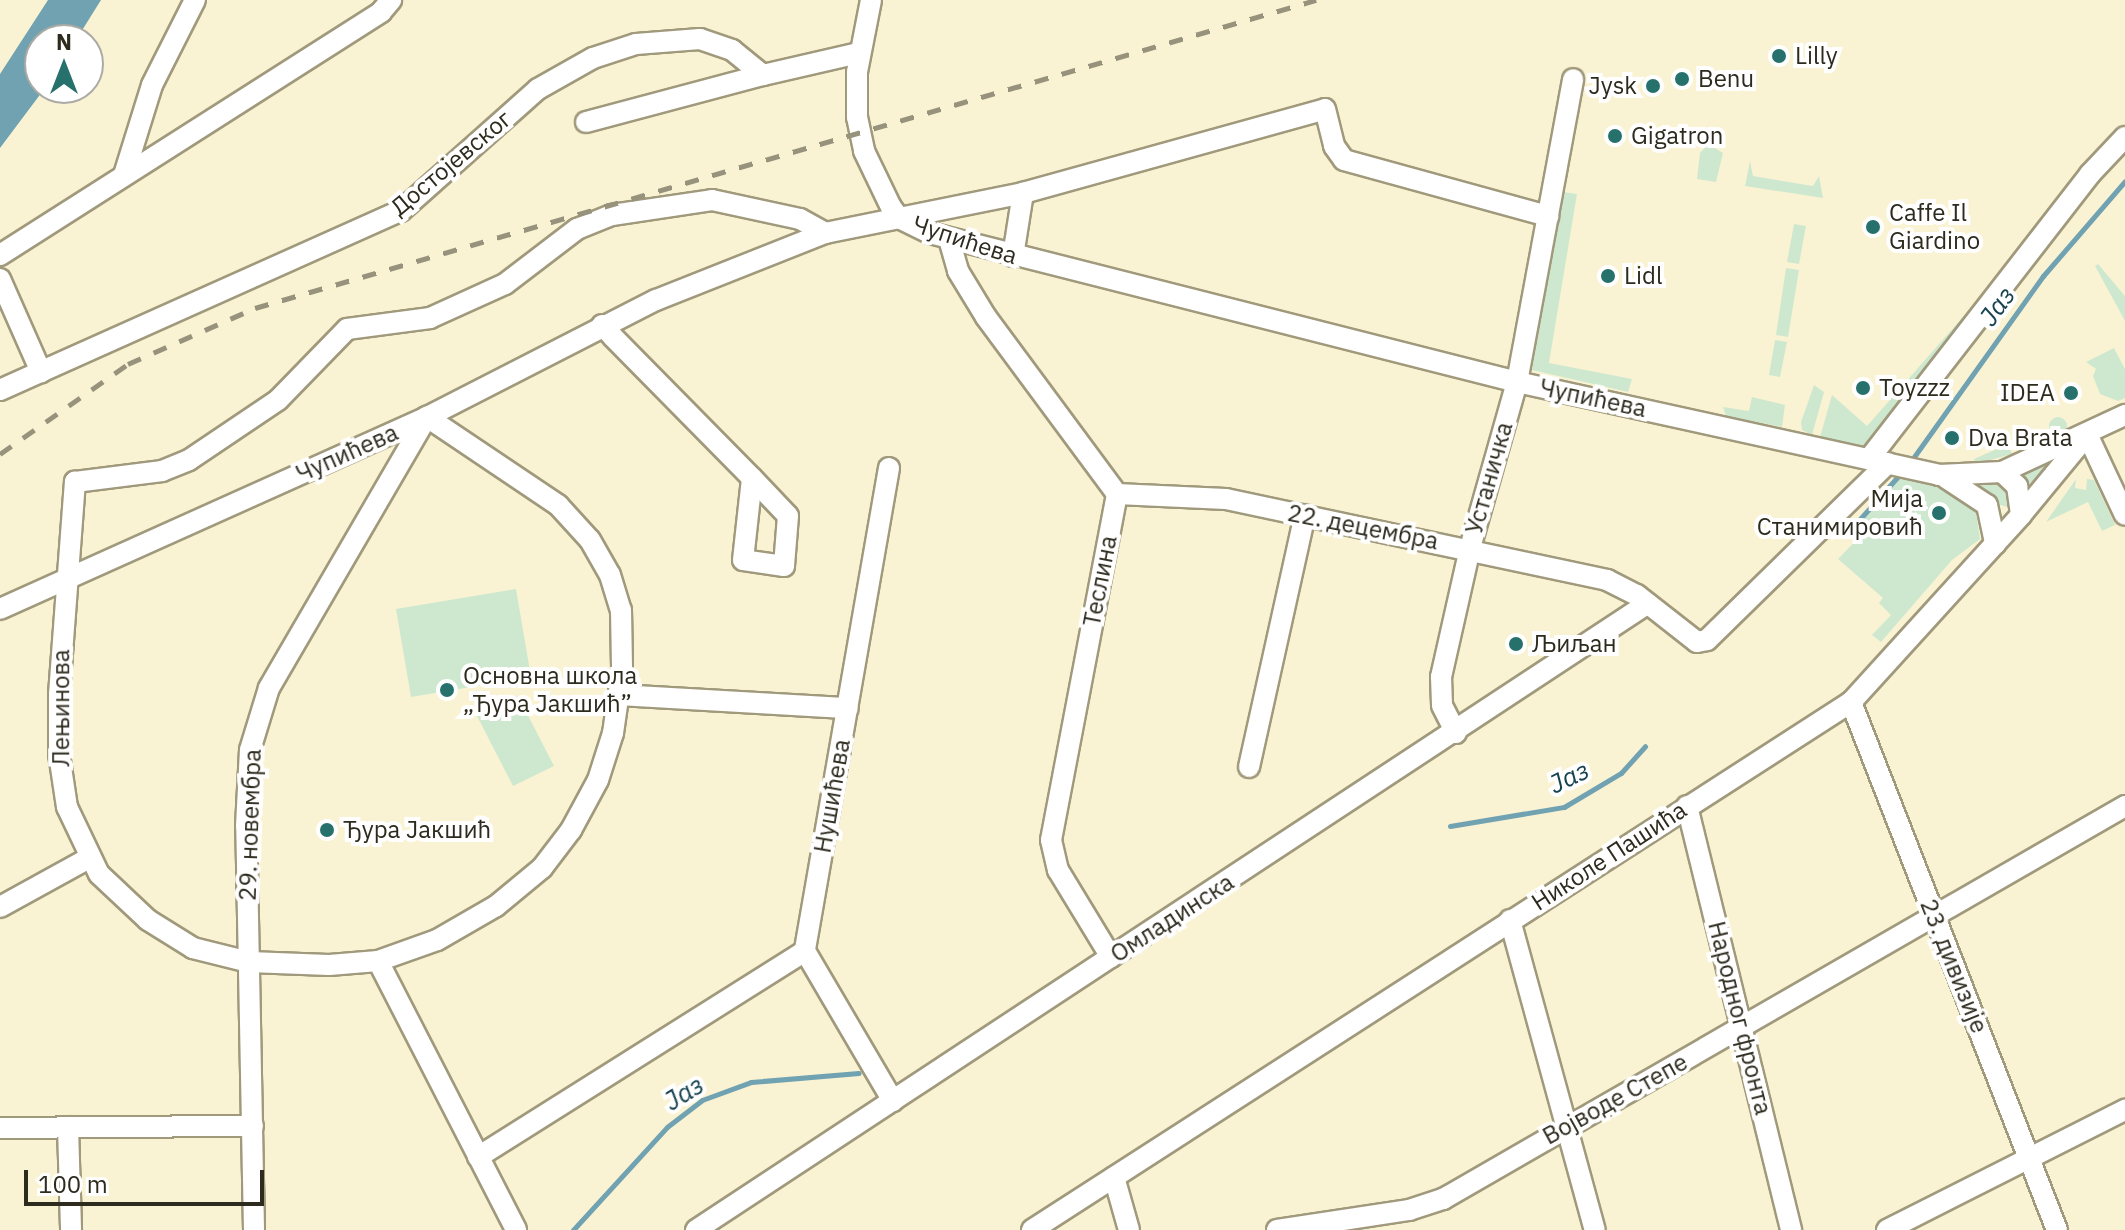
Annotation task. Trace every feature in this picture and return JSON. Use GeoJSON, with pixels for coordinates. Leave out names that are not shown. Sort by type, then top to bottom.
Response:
{"type":"FeatureCollection","features":[{"type":"Feature","properties":{"kind":"street"},"geometry":{"type":"LineString","coordinates":[[124,175],[152,85],[195,0]]}},
{"type":"Feature","properties":{"kind":"street"},"geometry":{"type":"LineString","coordinates":[[0,255],[381,12],[391,0]]}},
{"type":"Feature","properties":{"kind":"street"},"geometry":{"type":"LineString","coordinates":[[871,0],[859,53],[857,117],[864,151],[880,190],[899,218],[1023,193],[1325,109],[1334,146],[1344,160],[1548,216]]}},
{"type":"Feature","properties":{"kind":"street","name":"Достојевског"},"geometry":{"type":"LineString","coordinates":[[0,390],[401,211],[538,89],[593,58],[661,39],[700,39],[732,50],[763,75]]}},
{"type":"Feature","properties":{"kind":"street"},"geometry":{"type":"LineString","coordinates":[[586,122],[859,53]]}},
{"type":"Feature","properties":{"kind":"street","name":"Устаничка"},"geometry":{"type":"LineString","coordinates":[[1456,733],[1442,705],[1440,687],[1470,548],[1517,382],[1573,79]]}},
{"type":"Feature","properties":{"kind":"street","name":"22. децембра"},"geometry":{"type":"LineString","coordinates":[[1117,494],[1226,499],[1470,548],[1607,580],[1647,604],[1692,642],[1707,640],[1891,463],[2090,174],[2125,137]]}},
{"type":"Feature","properties":{"kind":"street"},"geometry":{"type":"LineString","coordinates":[[1013,256],[1023,193]]}},
{"type":"Feature","properties":{"kind":"street","name":"Лењинова"},"geometry":{"type":"LineString","coordinates":[[427,417],[558,505],[590,540],[621,610],[620,695],[598,780],[571,830],[542,868],[469,924],[378,961],[249,962],[169,936],[127,903],[89,858],[67,807],[59,754],[66,580],[75,482],[162,471],[189,460],[278,400],[335,339],[357,325],[430,318],[505,284],[577,229],[654,205],[712,200],[800,219],[825,233]]}},
{"type":"Feature","properties":{"kind":"street","name":"Чупићева"},"geometry":{"type":"LineString","coordinates":[[0,609],[427,417],[602,325],[711,275],[825,233],[899,218],[949,239],[1013,256],[1517,382],[1939,475]]}},
{"type":"Feature","properties":{"kind":"street"},"geometry":{"type":"LineString","coordinates":[[949,239],[958,271],[986,317],[1117,494]]}},
{"type":"Feature","properties":{"kind":"street"},"geometry":{"type":"LineString","coordinates":[[0,279],[41,372]]}},
{"type":"Feature","properties":{"kind":"street"},"geometry":{"type":"LineString","coordinates":[[602,325],[752,478]]}},
{"type":"Feature","properties":{"kind":"street","name":"Николе Пашића"},"geometry":{"type":"LineString","coordinates":[[1032,1230],[1851,702],[2021,515],[2087,434],[2125,415]]}},
{"type":"Feature","properties":{"kind":"street","name":"29. новембра"},"geometry":{"type":"LineString","coordinates":[[254,1230],[246,802],[250,750],[261,706],[427,417]]}},
{"type":"Feature","properties":{"kind":"street"},"geometry":{"type":"LineString","coordinates":[[1939,475],[2002,472],[2087,434],[2125,515]]}},
{"type":"Feature","properties":{"kind":"street","name":"Нушићева"},"geometry":{"type":"LineString","coordinates":[[805,951],[889,468]]}},
{"type":"Feature","properties":{"kind":"street"},"geometry":{"type":"LineString","coordinates":[[1939,475],[1987,505],[2021,515],[2017,486],[2002,472]]}},
{"type":"Feature","properties":{"kind":"street","name":"Теслина"},"geometry":{"type":"LineString","coordinates":[[1111,957],[1058,870],[1051,840],[1117,494]]}},
{"type":"Feature","properties":{"kind":"street"},"geometry":{"type":"LineString","coordinates":[[1987,505],[1995,544]]}},
{"type":"Feature","properties":{"kind":"street"},"geometry":{"type":"LineString","coordinates":[[1249,767],[1305,515]]}},
{"type":"Feature","properties":{"kind":"street","name":"Омладинска"},"geometry":{"type":"LineString","coordinates":[[696,1230],[1456,733],[1647,604]]}},
{"type":"Feature","properties":{"kind":"street"},"geometry":{"type":"LineString","coordinates":[[620,695],[848,708]]}},
{"type":"Feature","properties":{"kind":"street","name":"23. дивизије"},"geometry":{"type":"LineString","coordinates":[[1851,702],[2057,1230]]}},
{"type":"Feature","properties":{"kind":"street","name":"Народног фронта"},"geometry":{"type":"LineString","coordinates":[[1687,806],[1791,1230]]}},
{"type":"Feature","properties":{"kind":"street","name":"Војводе Степе"},"geometry":{"type":"LineString","coordinates":[[1277,1230],[1425,1206],[2125,806]]}},
{"type":"Feature","properties":{"kind":"street"},"geometry":{"type":"LineString","coordinates":[[0,907],[89,858]]}},
{"type":"Feature","properties":{"kind":"street"},"geometry":{"type":"LineString","coordinates":[[1510,920],[1569,1125],[1595,1230]]}},
{"type":"Feature","properties":{"kind":"street"},"geometry":{"type":"LineString","coordinates":[[478,1157],[805,951],[893,1101]]}},
{"type":"Feature","properties":{"kind":"street"},"geometry":{"type":"LineString","coordinates":[[378,961],[516,1230]]}},
{"type":"Feature","properties":{"kind":"street"},"geometry":{"type":"LineString","coordinates":[[1887,1230],[2125,1110]]}},
{"type":"Feature","properties":{"kind":"street"},"geometry":{"type":"LineString","coordinates":[[0,1128],[253,1126]]}},
{"type":"Feature","properties":{"kind":"street"},"geometry":{"type":"LineString","coordinates":[[68,1127],[71,1230]]}},
{"type":"Feature","properties":{"kind":"street"},"geometry":{"type":"LineString","coordinates":[[1114,1177],[1129,1230]]}},
{"type":"Feature","properties":{"kind":"green space"},"geometry":{"type":"Polygon","coordinates":[[[1708,144],[1723,153],[1716,182],[1697,179],[1700,153],[1708,144]]]}},
{"type":"Feature","properties":{"kind":"green space"},"geometry":{"type":"Polygon","coordinates":[[[1750,161],[1753,176],[1813,186],[1819,176],[1823,198],[1745,186],[1750,161]]]}},
{"type":"Feature","properties":{"kind":"green space"},"geometry":{"type":"Polygon","coordinates":[[[1563,192],[1577,194],[1549,363],[1632,379],[1628,392],[1532,370],[1563,192]]]}},
{"type":"Feature","properties":{"kind":"green space"},"geometry":{"type":"Polygon","coordinates":[[[1794,224],[1806,226],[1799,264],[1787,262],[1794,224]]]}},
{"type":"Feature","properties":{"kind":"green space"},"geometry":{"type":"Polygon","coordinates":[[[2098,264],[2125,296],[2125,321],[2095,266],[2098,264]]]}},
{"type":"Feature","properties":{"kind":"green space"},"geometry":{"type":"Polygon","coordinates":[[[1786,268],[1799,270],[1788,337],[1776,335],[1786,268]]]}},
{"type":"Feature","properties":{"kind":"green space"},"geometry":{"type":"Polygon","coordinates":[[[1997,278],[2001,281],[1865,449],[1820,437],[1832,395],[1867,426],[1997,278]]]}},
{"type":"Feature","properties":{"kind":"green space"},"geometry":{"type":"Polygon","coordinates":[[[1775,340],[1787,342],[1780,377],[1769,375],[1775,340]]]}},
{"type":"Feature","properties":{"kind":"green space"},"geometry":{"type":"Polygon","coordinates":[[[2114,348],[2125,369],[2125,398],[2118,401],[2100,394],[2093,376],[2096,369],[2086,362],[2114,348]]]}},
{"type":"Feature","properties":{"kind":"green space"},"geometry":{"type":"Polygon","coordinates":[[[1814,385],[1824,392],[1812,435],[1802,430],[1801,422],[1814,385]]]}},
{"type":"Feature","properties":{"kind":"green space"},"geometry":{"type":"Polygon","coordinates":[[[1752,397],[1785,405],[1782,427],[1726,416],[1723,407],[1749,411],[1752,397]]]}},
{"type":"Feature","properties":{"kind":"green space"},"geometry":{"type":"Polygon","coordinates":[[[2054,417],[2062,417],[2067,426],[2065,433],[2054,435],[2049,430],[2049,422],[2054,417]]]}},
{"type":"Feature","properties":{"kind":"green space"},"geometry":{"type":"Polygon","coordinates":[[[2008,444],[2012,454],[1976,464],[1974,459],[2008,444]]]}},
{"type":"Feature","properties":{"kind":"green space"},"geometry":{"type":"Polygon","coordinates":[[[2058,455],[2028,489],[2016,472],[2058,455]]]}},
{"type":"Feature","properties":{"kind":"green space"},"geometry":{"type":"Polygon","coordinates":[[[1897,474],[1945,484],[1975,505],[1980,539],[1952,560],[1881,642],[1872,635],[1891,615],[1879,603],[1883,598],[1838,559],[1864,532],[1859,526],[1897,474]]]}},
{"type":"Feature","properties":{"kind":"green space"},"geometry":{"type":"Polygon","coordinates":[[[2076,479],[2075,488],[2086,490],[2087,479],[2094,480],[2115,525],[2102,531],[2088,502],[2046,522],[2076,479]]]}},
{"type":"Feature","properties":{"kind":"green space"},"geometry":{"type":"Polygon","coordinates":[[[2002,481],[2009,486],[2011,508],[1993,503],[1966,482],[2002,481]]]}},
{"type":"Feature","properties":{"kind":"green space"},"geometry":{"type":"Polygon","coordinates":[[[516,589],[531,677],[411,697],[396,609],[516,589]]]}},
{"type":"Feature","properties":{"kind":"green space"},"geometry":{"type":"Polygon","coordinates":[[[518,696],[554,766],[513,786],[477,716],[518,696]]]}},
{"type":"Feature","properties":{"kind":"water"},"geometry":{"type":"Polygon","coordinates":[[[48,0],[101,0],[86,24],[32,24],[48,0]]]}},
{"type":"Feature","properties":{"kind":"water"},"geometry":{"type":"Polygon","coordinates":[[[24,37],[24,104],[33,104],[0,148],[0,74],[24,37]]]}},
{"type":"Feature","properties":{"kind":"waterway","name":"Јаз"},"geometry":{"type":"LineString","coordinates":[[1911,461],[2043,276],[2125,181]]}},
{"type":"Feature","properties":{"kind":"waterway","name":"Јаз"},"geometry":{"type":"LineString","coordinates":[[1859,520],[1901,473]]}},
{"type":"Feature","properties":{"kind":"waterway","name":"Јаз"},"geometry":{"type":"LineString","coordinates":[[1450,826],[1564,807],[1621,773],[1645,746]]}},
{"type":"Feature","properties":{"kind":"waterway","name":"Јаз"},"geometry":{"type":"LineString","coordinates":[[573,1230],[667,1127],[702,1100],[751,1082],[859,1073]]}},
{"type":"Feature","properties":{"kind":"railway"},"geometry":{"type":"LineString","coordinates":[[0,454],[128,364],[255,308],[1316,0]]}},
{"type":"Feature","properties":{"kind":"place","name":"Lilly"},"geometry":{"type":"Point","coordinates":[1779,56]}},
{"type":"Feature","properties":{"kind":"place","name":"Benu"},"geometry":{"type":"Point","coordinates":[1682,79]}},
{"type":"Feature","properties":{"kind":"place","name":"Jysk"},"geometry":{"type":"Point","coordinates":[1653,86]}},
{"type":"Feature","properties":{"kind":"place","name":"Gigatron"},"geometry":{"type":"Point","coordinates":[1615,136]}},
{"type":"Feature","properties":{"kind":"place","name":"Caffe Il Giardino"},"geometry":{"type":"Point","coordinates":[1873,227]}},
{"type":"Feature","properties":{"kind":"place","name":"Lidl"},"geometry":{"type":"Point","coordinates":[1608,276]}},
{"type":"Feature","properties":{"kind":"place","name":"Toyzzz"},"geometry":{"type":"Point","coordinates":[1863,388]}},
{"type":"Feature","properties":{"kind":"place","name":"IDEA"},"geometry":{"type":"Point","coordinates":[2071,393]}},
{"type":"Feature","properties":{"kind":"place","name":"Dva Brata"},"geometry":{"type":"Point","coordinates":[1952,438]}},
{"type":"Feature","properties":{"kind":"place","name":"Мија Станимировић"},"geometry":{"type":"Point","coordinates":[1939,513]}},
{"type":"Feature","properties":{"kind":"place","name":"Љиљан"},"geometry":{"type":"Point","coordinates":[1516,644]}},
{"type":"Feature","properties":{"kind":"place","name":"Основна школа „Ђура Јакшић”"},"geometry":{"type":"Point","coordinates":[447,690]}},
{"type":"Feature","properties":{"kind":"place","name":"Ђура Јакшић"},"geometry":{"type":"Point","coordinates":[327,830]}}]}
